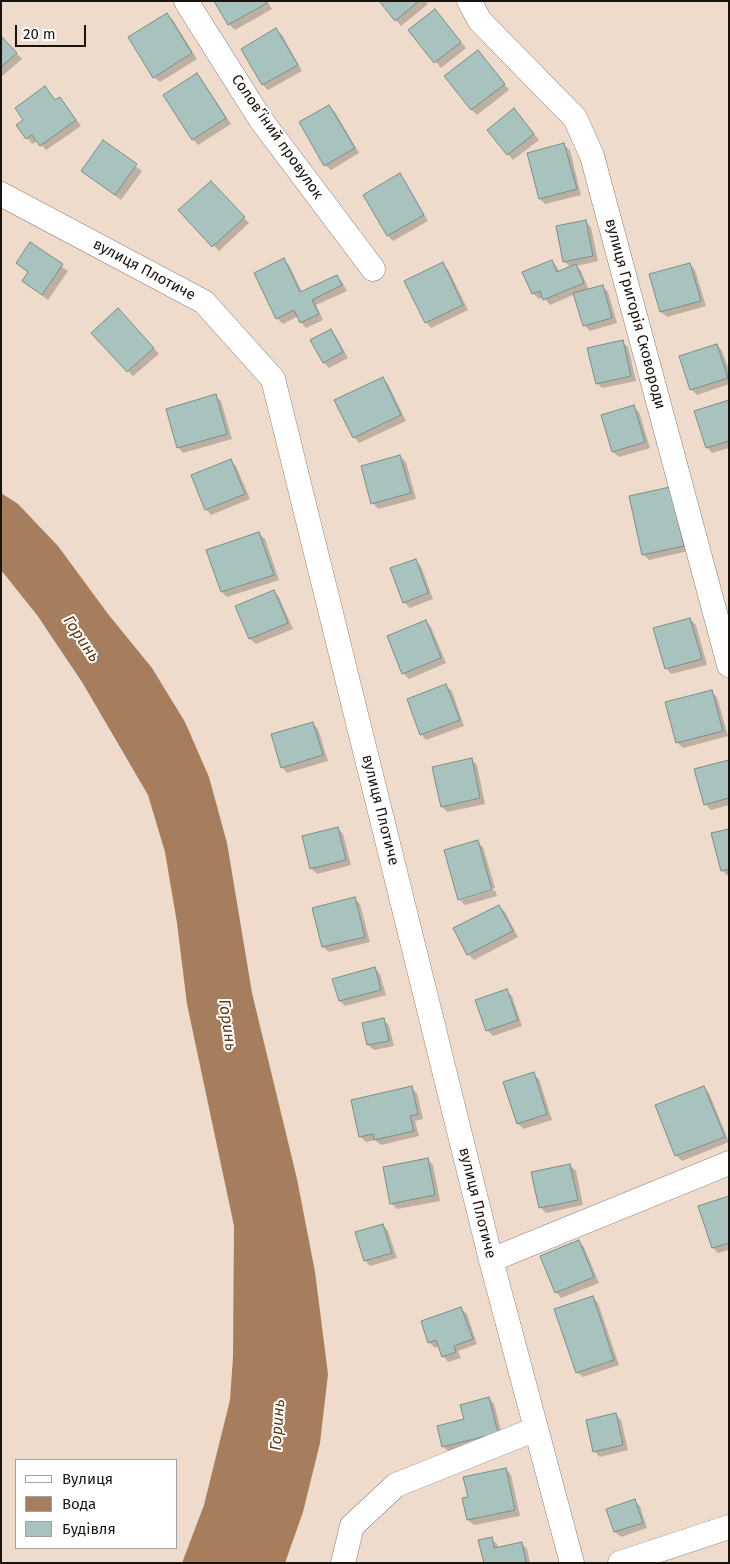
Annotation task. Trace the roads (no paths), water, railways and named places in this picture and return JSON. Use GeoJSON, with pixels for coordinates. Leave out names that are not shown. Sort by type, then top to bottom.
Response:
{"type":"FeatureCollection","features":[{"type":"Feature","properties":{"kind":"street","name":"Соловʼїний провулок"},"geometry":{"type":"LineString","coordinates":[[186,1],[262,120],[372,269]]}},
{"type":"Feature","properties":{"kind":"street","name":"вулиця Григорія Сковороди"},"geometry":{"type":"LineString","coordinates":[[469,1],[480,21],[576,118],[592,156],[729,665]]}},
{"type":"Feature","properties":{"kind":"street","name":"вулиця Плотиче"},"geometry":{"type":"LineString","coordinates":[[1,194],[204,302],[273,379],[491,1260],[572,1563]]}},
{"type":"Feature","properties":{"kind":"street"},"geometry":{"type":"LineString","coordinates":[[491,1260],[729,1163]]}},
{"type":"Feature","properties":{"kind":"street"},"geometry":{"type":"LineString","coordinates":[[343,1563],[352,1526],[396,1485],[536,1429]]}},
{"type":"Feature","properties":{"kind":"street"},"geometry":{"type":"LineString","coordinates":[[620,1563],[729,1527]]}},
{"type":"Feature","properties":{"kind":"water","name":"Горинь"},"geometry":{"type":"Polygon","coordinates":[[[1,493],[18,504],[58,546],[108,614],[152,668],[185,722],[209,777],[227,843],[252,993],[297,1179],[315,1272],[328,1374],[320,1443],[303,1512],[285,1563],[182,1563],[204,1505],[230,1400],[233,1357],[234,1226],[187,1004],[177,923],[165,852],[148,795],[82,682],[37,615],[1,570],[1,493]]]}}]}
